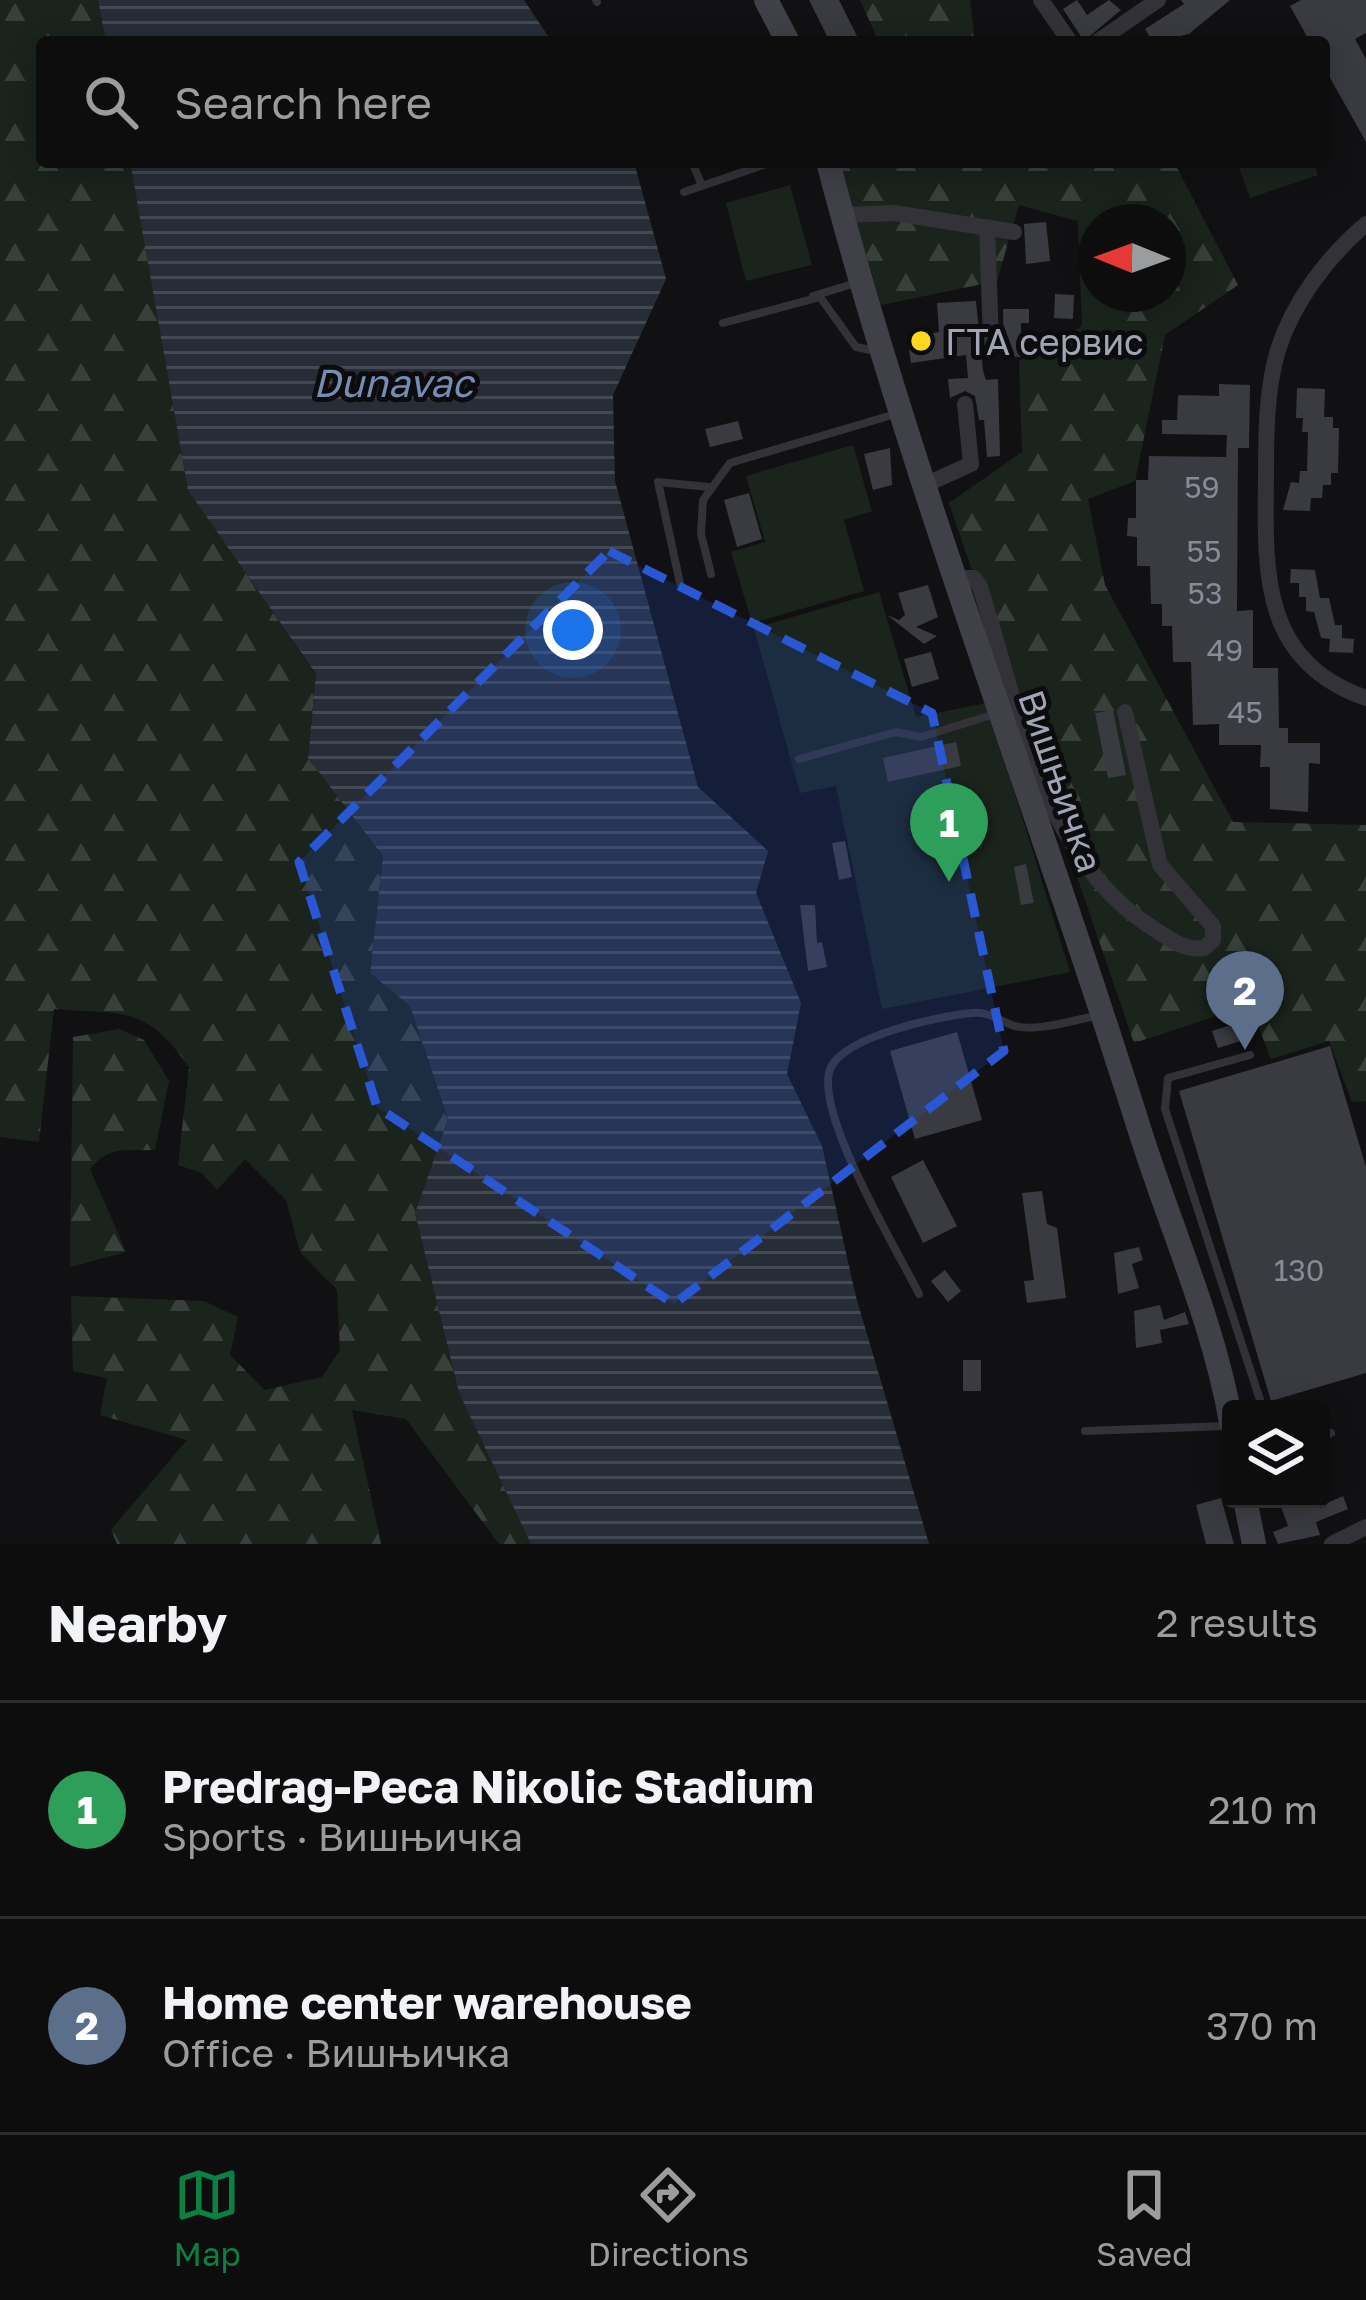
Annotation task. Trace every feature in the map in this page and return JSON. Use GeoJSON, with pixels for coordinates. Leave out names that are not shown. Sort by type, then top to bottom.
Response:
{"type":"FeatureCollection","features":[{"type":"Feature","properties":{"kind":"street"},"geometry":{"type":"LineString","coordinates":[[766,0],[785,36]]}},
{"type":"Feature","properties":{"kind":"street"},"geometry":{"type":"LineString","coordinates":[[1041,0],[1066,36]]}},
{"type":"Feature","properties":{"kind":"street"},"geometry":{"type":"LineString","coordinates":[[1105,36],[1158,0]]}},
{"type":"Feature","properties":{"kind":"street","name":"Вишњичка"},"geometry":{"type":"LineString","coordinates":[[830,168],[861,282],[999,713],[1204,1310],[1225,1400]]}},
{"type":"Feature","properties":{"kind":"street"},"geometry":{"type":"LineString","coordinates":[[842,215],[894,213],[1014,232]]}},
{"type":"Feature","properties":{"kind":"street"},"geometry":{"type":"LineString","coordinates":[[1366,224],[1324,266],[1278,349],[1269,403],[1265,547],[1270,598],[1286,634],[1320,673],[1366,698]]}},
{"type":"Feature","properties":{"kind":"street"},"geometry":{"type":"LineString","coordinates":[[987,227],[991,341]]}},
{"type":"Feature","properties":{"kind":"street"},"geometry":{"type":"LineString","coordinates":[[926,485],[971,464],[965,404]]}},
{"type":"Feature","properties":{"kind":"street"},"geometry":{"type":"LineString","coordinates":[[956,578],[974,578],[980,587],[1036,762],[1079,857],[1139,920],[1179,945],[1204,948],[1213,940],[1213,926],[1160,865],[1125,712]]}},
{"type":"Feature","properties":{"kind":"street"},"geometry":{"type":"LineString","coordinates":[[1247,1508],[1254,1544]]}},
{"type":"Feature","properties":{"kind":"street"},"geometry":{"type":"LineString","coordinates":[[1339,1543],[1366,1527]]}},
{"type":"Feature","properties":{"kind":"lane"},"geometry":{"type":"LineString","coordinates":[[694,168],[701,186]]}},
{"type":"Feature","properties":{"kind":"lane"},"geometry":{"type":"LineString","coordinates":[[684,192],[754,168]]}},
{"type":"Feature","properties":{"kind":"lane"},"geometry":{"type":"LineString","coordinates":[[723,323],[861,282]]}},
{"type":"Feature","properties":{"kind":"lane"},"geometry":{"type":"LineString","coordinates":[[812,297],[826,302],[856,347],[882,349]]}},
{"type":"Feature","properties":{"kind":"lane"},"geometry":{"type":"LineString","coordinates":[[711,574],[700,520],[709,487],[730,463],[903,412]]}},
{"type":"Feature","properties":{"kind":"lane"},"geometry":{"type":"LineString","coordinates":[[680,583],[658,482],[709,487]]}},
{"type":"Feature","properties":{"kind":"lane"},"geometry":{"type":"LineString","coordinates":[[799,759],[896,732],[921,736],[999,713]]}},
{"type":"Feature","properties":{"kind":"lane"},"geometry":{"type":"LineString","coordinates":[[919,1294],[838,1130],[830,1101],[830,1070],[841,1053],[862,1040],[961,1014],[988,1013],[1032,1027],[1103,1014]]}},
{"type":"Feature","properties":{"kind":"lane"},"geometry":{"type":"LineString","coordinates":[[1250,1055],[1168,1078],[1164,1087],[1165,1109],[1260,1400]]}},
{"type":"Feature","properties":{"kind":"lane"},"geometry":{"type":"LineString","coordinates":[[1085,1432],[1222,1424]]}},
{"type":"Feature","properties":{"kind":"highlighted area"},"geometry":{"type":"Polygon","coordinates":[[[609,551],[932,713],[1004,1051],[674,1304],[377,1107],[299,862],[609,551]]]}},
{"type":"Feature","properties":{"kind":"green space"},"geometry":{"type":"Polygon","coordinates":[[[0,0],[98,0],[105,36],[36,36],[36,168],[131,168],[188,489],[316,675],[308,758],[383,856],[370,973],[410,1006],[448,1119],[415,1213],[459,1393],[531,1544],[499,1544],[406,1419],[352,1410],[381,1544],[117,1544],[111,1530],[187,1440],[100,1415],[107,1378],[73,1371],[71,1296],[204,1301],[238,1317],[230,1355],[265,1390],[322,1377],[340,1350],[337,1290],[300,1252],[286,1200],[245,1159],[217,1190],[202,1173],[178,1165],[189,1067],[146,1023],[116,1013],[54,1009],[39,1142],[0,1137],[0,0]]]}},
{"type":"Feature","properties":{"kind":"green space"},"geometry":{"type":"Polygon","coordinates":[[[860,0],[970,0],[974,36],[876,36],[860,0]]]}},
{"type":"Feature","properties":{"kind":"green space"},"geometry":{"type":"Polygon","coordinates":[[[840,168],[1177,168],[1238,285],[1165,335],[1135,481],[1088,499],[1105,585],[1233,822],[1366,825],[1366,1101],[1352,1102],[1329,1041],[1271,1059],[1250,1005],[1134,1043],[949,503],[1022,452],[1019,361],[1082,326],[1081,312],[1186,312],[1186,204],[1078,204],[1078,221],[1019,205],[997,281],[881,305],[840,168]]]}},
{"type":"Feature","properties":{"kind":"green space"},"geometry":{"type":"Polygon","coordinates":[[[1239,168],[1316,168],[1318,175],[1250,198],[1239,168]]]}},
{"type":"Feature","properties":{"kind":"green space"},"geometry":{"type":"Polygon","coordinates":[[[790,185],[812,265],[746,281],[726,203],[790,185]]]}},
{"type":"Feature","properties":{"kind":"green space"},"geometry":{"type":"Polygon","coordinates":[[[853,445],[872,511],[844,520],[864,591],[752,623],[731,552],[765,542],[746,476],[853,445]]]}},
{"type":"Feature","properties":{"kind":"green space"},"geometry":{"type":"Polygon","coordinates":[[[879,592],[916,717],[987,703],[1070,972],[882,1009],[836,786],[800,793],[754,628],[879,592]]]}},
{"type":"Feature","properties":{"kind":"green space"},"geometry":{"type":"Polygon","coordinates":[[[119,1029],[144,1040],[169,1081],[155,1150],[112,1153],[90,1169],[126,1252],[70,1267],[73,1037],[119,1029]]]}},
{"type":"Feature","properties":{"kind":"water"},"geometry":{"type":"Polygon","coordinates":[[[98,0],[524,0],[548,36],[105,36],[98,0]]]}},
{"type":"Feature","properties":{"kind":"water","name":"Dunavac"},"geometry":{"type":"Polygon","coordinates":[[[131,168],[636,168],[666,279],[613,395],[615,481],[698,787],[768,851],[756,893],[801,1003],[787,1074],[822,1146],[856,1297],[929,1544],[531,1544],[459,1393],[415,1213],[448,1119],[410,1006],[370,973],[383,856],[308,758],[316,674],[188,490],[131,168]]]}},
{"type":"Feature","properties":{"kind":"building"},"geometry":{"type":"Polygon","coordinates":[[[809,0],[839,0],[857,36],[827,36],[809,0]]]}},
{"type":"Feature","properties":{"kind":"building"},"geometry":{"type":"Polygon","coordinates":[[[1077,0],[1087,15],[1109,0],[1121,10],[1090,36],[1081,36],[1063,9],[1077,0]]]}},
{"type":"Feature","properties":{"kind":"building"},"geometry":{"type":"Polygon","coordinates":[[[1181,0],[1230,0],[1189,34],[1149,36],[1145,29],[1184,4],[1181,0]]]}},
{"type":"Feature","properties":{"kind":"building"},"geometry":{"type":"Polygon","coordinates":[[[1301,0],[1366,0],[1366,33],[1355,39],[1366,59],[1366,142],[1330,78],[1330,36],[1307,36],[1290,6],[1301,0]]]}},
{"type":"Feature","properties":{"kind":"building"},"geometry":{"type":"Polygon","coordinates":[[[1046,222],[1050,261],[1026,264],[1024,224],[1046,222]]]}},
{"type":"Feature","properties":{"kind":"building"},"geometry":{"type":"Polygon","coordinates":[[[1055,294],[1074,295],[1073,319],[1054,318],[1055,294]]]}},
{"type":"Feature","properties":{"kind":"building"},"geometry":{"type":"Polygon","coordinates":[[[976,301],[983,371],[986,380],[998,379],[1000,456],[987,457],[984,420],[979,420],[975,396],[965,391],[950,398],[948,379],[968,378],[966,355],[911,363],[909,349],[919,348],[917,336],[939,332],[937,303],[976,301]]]}},
{"type":"Feature","properties":{"kind":"building"},"geometry":{"type":"Polygon","coordinates":[[[1003,309],[1029,309],[1029,323],[1021,323],[1021,357],[1004,356],[1003,309]]]}},
{"type":"Feature","properties":{"kind":"building"},"geometry":{"type":"Polygon","coordinates":[[[1219,384],[1250,385],[1249,448],[1238,448],[1237,611],[1253,610],[1253,668],[1278,668],[1279,728],[1288,728],[1288,743],[1320,743],[1320,764],[1309,763],[1308,812],[1270,809],[1270,767],[1260,767],[1261,745],[1219,745],[1219,724],[1193,725],[1191,662],[1173,662],[1172,626],[1162,626],[1162,604],[1151,604],[1150,566],[1137,566],[1137,537],[1127,536],[1128,518],[1136,518],[1136,480],[1148,480],[1149,456],[1226,457],[1227,435],[1162,434],[1162,420],[1177,420],[1178,395],[1219,396],[1219,384]]]}},
{"type":"Feature","properties":{"kind":"building"},"geometry":{"type":"Polygon","coordinates":[[[1297,388],[1325,389],[1324,417],[1333,417],[1333,428],[1339,428],[1338,473],[1331,473],[1331,485],[1323,485],[1322,498],[1311,498],[1310,511],[1283,510],[1291,482],[1299,483],[1300,471],[1307,471],[1308,432],[1302,432],[1303,418],[1296,418],[1297,388]]]}},
{"type":"Feature","properties":{"kind":"building"},"geometry":{"type":"Polygon","coordinates":[[[738,421],[743,439],[710,447],[705,429],[738,421]]]}},
{"type":"Feature","properties":{"kind":"building"},"geometry":{"type":"Polygon","coordinates":[[[890,448],[892,485],[873,490],[864,454],[890,448]]]}},
{"type":"Feature","properties":{"kind":"building"},"geometry":{"type":"Polygon","coordinates":[[[749,493],[762,539],[737,547],[724,500],[749,493]]]}},
{"type":"Feature","properties":{"kind":"building"},"geometry":{"type":"Polygon","coordinates":[[[1291,569],[1315,570],[1320,598],[1329,598],[1335,625],[1342,625],[1342,638],[1354,639],[1353,653],[1329,652],[1330,639],[1321,638],[1314,612],[1306,611],[1299,583],[1290,583],[1291,569]]]}},
{"type":"Feature","properties":{"kind":"building"},"geometry":{"type":"Polygon","coordinates":[[[928,585],[938,617],[916,627],[937,636],[924,644],[887,615],[899,620],[905,615],[898,593],[928,585]]]}},
{"type":"Feature","properties":{"kind":"building"},"geometry":{"type":"Polygon","coordinates":[[[931,652],[939,679],[912,687],[904,659],[931,652]]]}},
{"type":"Feature","properties":{"kind":"building"},"geometry":{"type":"Polygon","coordinates":[[[1113,710],[1126,775],[1108,778],[1095,713],[1113,710]]]}},
{"type":"Feature","properties":{"kind":"building"},"geometry":{"type":"Polygon","coordinates":[[[956,742],[961,766],[888,782],[883,758],[956,742]]]}},
{"type":"Feature","properties":{"kind":"building"},"geometry":{"type":"Polygon","coordinates":[[[845,841],[852,877],[839,880],[832,843],[845,841]]]}},
{"type":"Feature","properties":{"kind":"building"},"geometry":{"type":"Polygon","coordinates":[[[1026,864],[1034,903],[1021,905],[1014,867],[1026,864]]]}},
{"type":"Feature","properties":{"kind":"building"},"geometry":{"type":"Polygon","coordinates":[[[800,905],[815,905],[817,943],[822,942],[827,967],[808,971],[800,905]]]}},
{"type":"Feature","properties":{"kind":"building"},"geometry":{"type":"Polygon","coordinates":[[[1246,1020],[1251,1038],[1218,1048],[1212,1031],[1246,1020]]]}},
{"type":"Feature","properties":{"kind":"building"},"geometry":{"type":"Polygon","coordinates":[[[957,1032],[982,1120],[915,1139],[890,1051],[957,1032]]]}},
{"type":"Feature","properties":{"kind":"building"},"geometry":{"type":"Polygon","coordinates":[[[1330,1046],[1366,1167],[1366,1373],[1271,1400],[1179,1091],[1330,1046]]]}},
{"type":"Feature","properties":{"kind":"building"},"geometry":{"type":"Polygon","coordinates":[[[923,1160],[957,1226],[923,1243],[891,1177],[923,1160]]]}},
{"type":"Feature","properties":{"kind":"building"},"geometry":{"type":"Polygon","coordinates":[[[1042,1191],[1047,1224],[1057,1228],[1066,1298],[1027,1303],[1024,1281],[1034,1280],[1022,1193],[1042,1191]]]}},
{"type":"Feature","properties":{"kind":"building"},"geometry":{"type":"Polygon","coordinates":[[[1139,1247],[1143,1260],[1132,1264],[1139,1288],[1118,1294],[1114,1253],[1139,1247]]]}},
{"type":"Feature","properties":{"kind":"building"},"geometry":{"type":"Polygon","coordinates":[[[945,1270],[961,1291],[948,1302],[931,1281],[945,1270]]]}},
{"type":"Feature","properties":{"kind":"building"},"geometry":{"type":"Polygon","coordinates":[[[1160,1305],[1164,1320],[1185,1312],[1189,1324],[1160,1330],[1162,1343],[1136,1348],[1134,1311],[1160,1305]]]}},
{"type":"Feature","properties":{"kind":"building"},"geometry":{"type":"Polygon","coordinates":[[[963,1360],[981,1360],[981,1391],[963,1391],[963,1360]]]}},
{"type":"Feature","properties":{"kind":"building"},"geometry":{"type":"Polygon","coordinates":[[[1343,1496],[1348,1509],[1316,1522],[1320,1535],[1278,1544],[1273,1532],[1288,1526],[1282,1508],[1330,1508],[1330,1502],[1343,1496]]]}},
{"type":"Feature","properties":{"kind":"building"},"geometry":{"type":"Polygon","coordinates":[[[1221,1498],[1234,1544],[1206,1544],[1196,1505],[1221,1498]]]}},
{"type":"Feature","properties":{"kind":"place","name":"ГТА сервис"},"geometry":{"type":"Point","coordinates":[921,341]}},
{"type":"Feature","properties":{"kind":"place","name":"Predrag-Peca Nikolic Stadium"},"geometry":{"type":"Point","coordinates":[949,882]}},
{"type":"Feature","properties":{"kind":"place","name":"Home center warehouse"},"geometry":{"type":"Point","coordinates":[1245,1050]}}]}
